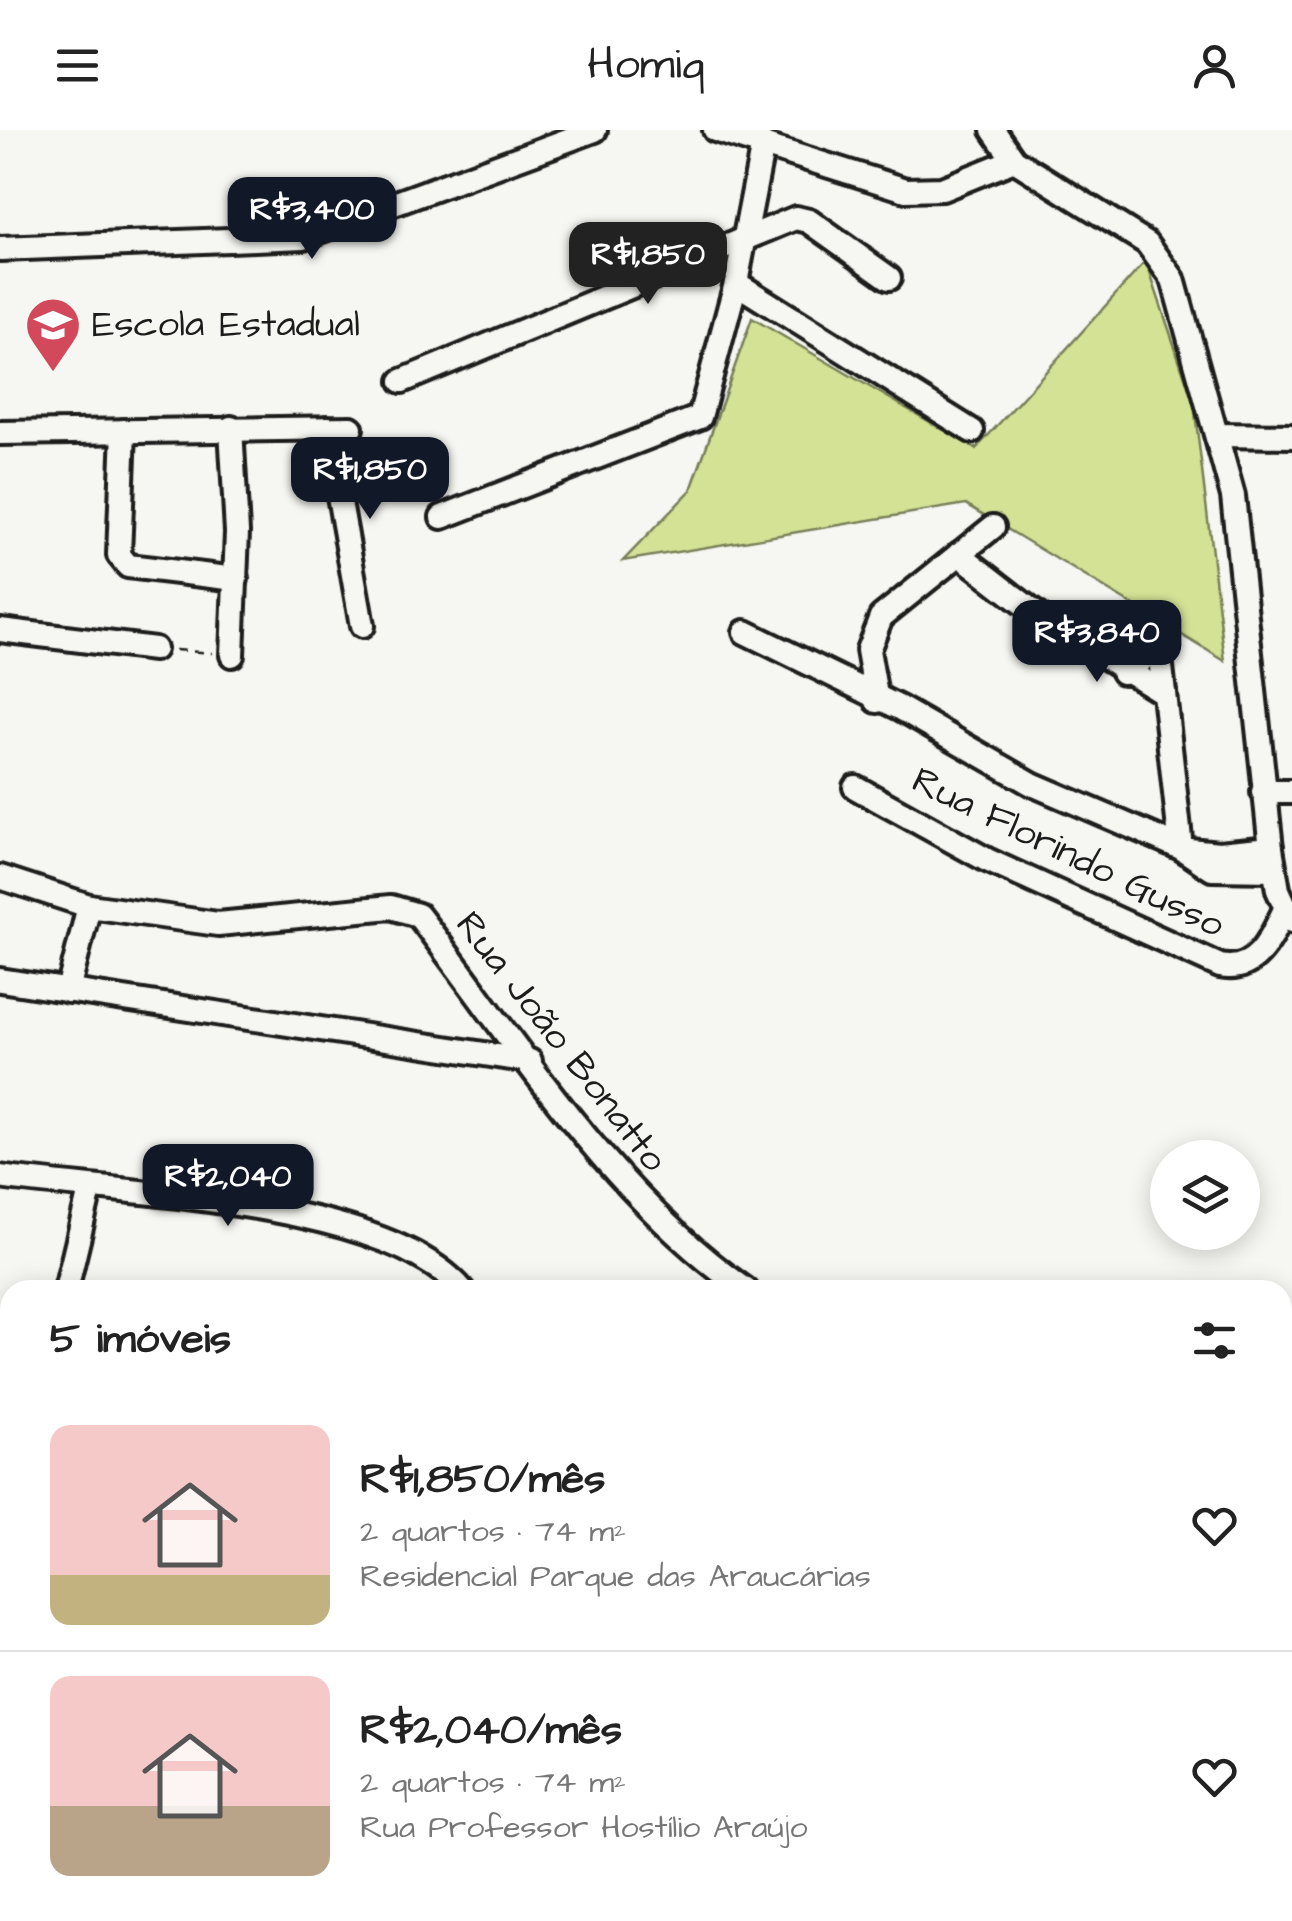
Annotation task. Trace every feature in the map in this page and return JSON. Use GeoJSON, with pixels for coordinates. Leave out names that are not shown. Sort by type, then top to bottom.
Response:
{"type":"FeatureCollection","features":[{"type":"Feature","properties":{"kind":"street"},"geometry":{"type":"LineString","coordinates":[[0,249],[304,237],[595,130]]}},
{"type":"Feature","properties":{"kind":"street"},"geometry":{"type":"LineString","coordinates":[[715,130],[906,190],[942,189],[1014,160]]}},
{"type":"Feature","properties":{"kind":"street"},"geometry":{"type":"LineString","coordinates":[[993,130],[1014,160],[1136,234],[1158,253],[1172,279],[1218,435],[1238,527],[1263,792],[1273,859],[1290,913]]}},
{"type":"Feature","properties":{"kind":"street"},"geometry":{"type":"LineString","coordinates":[[442,518],[700,417],[736,283],[764,144]]}},
{"type":"Feature","properties":{"kind":"street"},"geometry":{"type":"LineString","coordinates":[[402,381],[744,238],[803,219],[889,278]]}},
{"type":"Feature","properties":{"kind":"street"},"geometry":{"type":"LineString","coordinates":[[736,283],[972,431]]}},
{"type":"Feature","properties":{"kind":"street"},"geometry":{"type":"LineString","coordinates":[[231,428],[236,579],[232,655]]}},
{"type":"Feature","properties":{"kind":"street"},"geometry":{"type":"LineString","coordinates":[[0,433],[339,428],[362,626]]}},
{"type":"Feature","properties":{"kind":"street"},"geometry":{"type":"LineString","coordinates":[[124,430],[119,555],[128,566],[236,579]]}},
{"type":"Feature","properties":{"kind":"street"},"geometry":{"type":"LineString","coordinates":[[1218,435],[1292,436]]}},
{"type":"Feature","properties":{"kind":"street"},"geometry":{"type":"LineString","coordinates":[[877,700],[868,650],[880,617],[993,527]]}},
{"type":"Feature","properties":{"kind":"street"},"geometry":{"type":"LineString","coordinates":[[960,554],[1051,628],[1164,693]]}},
{"type":"Feature","properties":{"kind":"street"},"geometry":{"type":"LineString","coordinates":[[0,630],[154,648]]}},
{"type":"Feature","properties":{"kind":"street"},"geometry":{"type":"LineString","coordinates":[[745,632],[900,708],[978,756],[1074,804],[1180,848],[1273,859]]}},
{"type":"Feature","properties":{"kind":"street"},"geometry":{"type":"LineString","coordinates":[[1123,672],[1146,658],[1158,640],[1180,848]]}},
{"type":"Feature","properties":{"kind":"street","name":"Rua Florindo Gusso"},"geometry":{"type":"LineString","coordinates":[[855,787],[987,860],[1220,966],[1234,967],[1252,960],[1290,913]]}},
{"type":"Feature","properties":{"kind":"street"},"geometry":{"type":"LineString","coordinates":[[1263,792],[1292,792]]}},
{"type":"Feature","properties":{"kind":"street","name":"Rua João Bonatto"},"geometry":{"type":"LineString","coordinates":[[0,877],[89,906],[218,924],[391,908],[418,915],[636,1198],[732,1280]]}},
{"type":"Feature","properties":{"kind":"street"},"geometry":{"type":"LineString","coordinates":[[68,991],[89,906]]}},
{"type":"Feature","properties":{"kind":"street"},"geometry":{"type":"LineString","coordinates":[[0,980],[530,1060]]}},
{"type":"Feature","properties":{"kind":"street"},"geometry":{"type":"LineString","coordinates":[[0,1178],[242,1204],[353,1227],[446,1271],[454,1280]]}},
{"type":"Feature","properties":{"kind":"street"},"geometry":{"type":"LineString","coordinates":[[68,1280],[90,1190]]}},
{"type":"Feature","properties":{"kind":"path"},"geometry":{"type":"LineString","coordinates":[[154,648],[232,655]]}},
{"type":"Feature","properties":{"kind":"green space"},"geometry":{"type":"Polygon","coordinates":[[[1146,261],[1194,404],[1225,661],[966,504],[623,561],[691,490],[752,318],[976,449],[1146,261]]]}},
{"type":"Feature","properties":{"kind":"place","name":"Escola Estadual"},"geometry":{"type":"Point","coordinates":[53,374]}}]}
